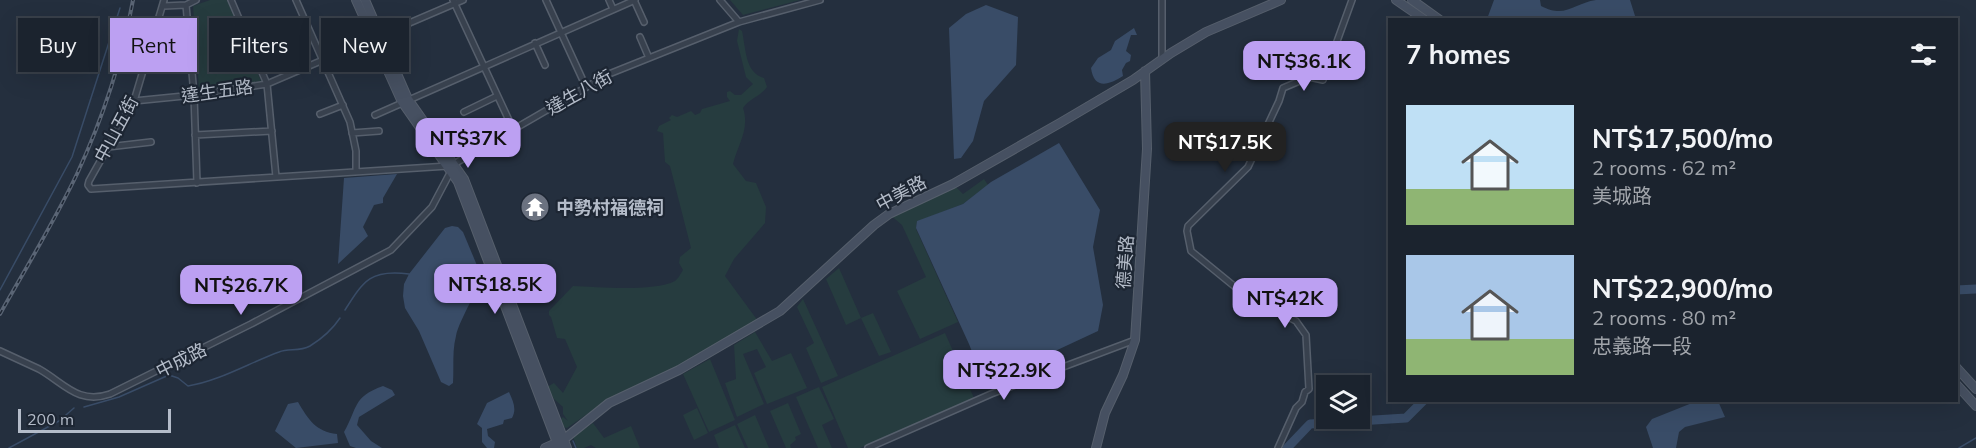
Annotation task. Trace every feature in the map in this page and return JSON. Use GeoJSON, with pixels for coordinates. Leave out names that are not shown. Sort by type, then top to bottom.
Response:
{"type":"FeatureCollection","features":[{"type":"Feature","properties":{"kind":"street"},"geometry":{"type":"LineString","coordinates":[[164,3],[186,5],[196,0]]}},
{"type":"Feature","properties":{"kind":"street"},"geometry":{"type":"LineString","coordinates":[[231,0],[239,18]]}},
{"type":"Feature","properties":{"kind":"street"},"geometry":{"type":"LineString","coordinates":[[296,0],[321,58]]}},
{"type":"Feature","properties":{"kind":"street"},"geometry":{"type":"LineString","coordinates":[[356,0],[366,18]]}},
{"type":"Feature","properties":{"kind":"street"},"geometry":{"type":"LineString","coordinates":[[365,0],[371,18]]}},
{"type":"Feature","properties":{"kind":"street","name":"達生五路"},"geometry":{"type":"LineString","coordinates":[[409,22],[463,0]]}},
{"type":"Feature","properties":{"kind":"street"},"geometry":{"type":"LineString","coordinates":[[546,0],[586,87]]}},
{"type":"Feature","properties":{"kind":"street"},"geometry":{"type":"LineString","coordinates":[[609,0],[614,9]]}},
{"type":"Feature","properties":{"kind":"street"},"geometry":{"type":"LineString","coordinates":[[375,115],[635,0],[644,22]]}},
{"type":"Feature","properties":{"kind":"street"},"geometry":{"type":"LineString","coordinates":[[720,0],[739,22]]}},
{"type":"Feature","properties":{"kind":"street","name":"達生八街"},"geometry":{"type":"LineString","coordinates":[[90,188],[95,190],[451,167],[609,74],[739,22],[820,0]]}},
{"type":"Feature","properties":{"kind":"street"},"geometry":{"type":"LineString","coordinates":[[1162,0],[1162,59]]}},
{"type":"Feature","properties":{"kind":"street","name":"中美路"},"geometry":{"type":"LineString","coordinates":[[546,448],[560,443],[609,403],[679,370],[780,311],[889,214],[953,184],[1124,86],[1206,32],[1281,0]]}},
{"type":"Feature","properties":{"kind":"street"},"geometry":{"type":"LineString","coordinates":[[1278,448],[1296,408],[1309,389],[1306,335],[1296,321],[1245,295],[1191,251],[1187,231],[1188,226],[1248,167],[1283,88],[1309,77],[1323,80],[1352,0]]}},
{"type":"Feature","properties":{"kind":"street"},"geometry":{"type":"LineString","coordinates":[[1396,0],[1422,18]]}},
{"type":"Feature","properties":{"kind":"street"},"geometry":{"type":"LineString","coordinates":[[1412,0],[1437,18]]}},
{"type":"Feature","properties":{"kind":"street"},"geometry":{"type":"LineString","coordinates":[[454,2],[513,129]]}},
{"type":"Feature","properties":{"kind":"street","name":"中山五街"},"geometry":{"type":"LineString","coordinates":[[90,188],[89,181],[134,101],[164,3]]}},
{"type":"Feature","properties":{"kind":"street"},"geometry":{"type":"LineString","coordinates":[[186,5],[194,95],[197,183]]}},
{"type":"Feature","properties":{"kind":"street"},"geometry":{"type":"LineString","coordinates":[[640,37],[649,58]]}},
{"type":"Feature","properties":{"kind":"street"},"geometry":{"type":"LineString","coordinates":[[535,44],[545,65]]}},
{"type":"Feature","properties":{"kind":"street","name":"達生五路"},"geometry":{"type":"LineString","coordinates":[[134,101],[267,84],[321,60]]}},
{"type":"Feature","properties":{"kind":"street","name":"德美路"},"geometry":{"type":"LineString","coordinates":[[1096,448],[1105,413],[1123,375],[1135,340],[1147,149],[1145,71]]}},
{"type":"Feature","properties":{"kind":"street"},"geometry":{"type":"LineString","coordinates":[[262,72],[267,84],[276,177]]}},
{"type":"Feature","properties":{"kind":"street"},"geometry":{"type":"LineString","coordinates":[[328,72],[350,122],[356,172]]}},
{"type":"Feature","properties":{"kind":"street"},"geometry":{"type":"LineString","coordinates":[[393,72],[405,101],[451,167],[464,179],[530,365],[560,443],[567,448]]}},
{"type":"Feature","properties":{"kind":"street"},"geometry":{"type":"LineString","coordinates":[[464,112],[497,96]]}},
{"type":"Feature","properties":{"kind":"street"},"geometry":{"type":"LineString","coordinates":[[320,114],[343,105]]}},
{"type":"Feature","properties":{"kind":"street"},"geometry":{"type":"LineString","coordinates":[[195,135],[272,131]]}},
{"type":"Feature","properties":{"kind":"street"},"geometry":{"type":"LineString","coordinates":[[352,133],[379,131]]}},
{"type":"Feature","properties":{"kind":"street"},"geometry":{"type":"LineString","coordinates":[[108,147],[151,142]]}},
{"type":"Feature","properties":{"kind":"street","name":"中成路"},"geometry":{"type":"LineString","coordinates":[[0,351],[39,370],[79,395],[100,398],[110,394],[251,324],[391,250],[432,207],[451,167]]}},
{"type":"Feature","properties":{"kind":"street"},"geometry":{"type":"LineString","coordinates":[[868,448],[991,394],[1135,340]]}},
{"type":"Feature","properties":{"kind":"street"},"geometry":{"type":"LineString","coordinates":[[1958,369],[1976,389]]}},
{"type":"Feature","properties":{"kind":"street"},"geometry":{"type":"LineString","coordinates":[[1958,386],[1976,406]]}},
{"type":"Feature","properties":{"kind":"green space"},"geometry":{"type":"Polygon","coordinates":[[[210,0],[227,0],[235,18],[209,18],[209,72],[257,72],[261,81],[199,90],[197,18],[194,18],[193,6],[210,0]]]}},
{"type":"Feature","properties":{"kind":"green space"},"geometry":{"type":"Polygon","coordinates":[[[730,0],[800,0],[743,15],[730,0]]]}},
{"type":"Feature","properties":{"kind":"green space"},"geometry":{"type":"Polygon","coordinates":[[[739,29],[742,31],[750,66],[753,71],[764,78],[767,87],[743,108],[744,130],[733,164],[746,181],[756,183],[766,207],[765,223],[734,259],[725,276],[758,321],[671,372],[606,401],[567,428],[563,427],[559,420],[563,417],[568,421],[563,414],[563,407],[554,399],[547,387],[554,383],[563,393],[577,367],[565,339],[557,338],[549,311],[573,286],[653,287],[675,281],[679,276],[683,270],[679,263],[680,257],[691,248],[670,166],[665,162],[663,133],[657,131],[659,126],[671,120],[669,118],[672,115],[677,117],[691,111],[695,115],[702,109],[730,101],[727,92],[741,95],[753,84],[746,77],[737,41],[739,29]]]}},
{"type":"Feature","properties":{"kind":"green space"},"geometry":{"type":"Polygon","coordinates":[[[984,179],[988,185],[963,204],[917,222],[916,229],[958,322],[920,339],[897,291],[926,277],[902,225],[889,214],[953,184],[963,194],[984,179]]]}},
{"type":"Feature","properties":{"kind":"green space"},"geometry":{"type":"Polygon","coordinates":[[[839,268],[861,318],[846,325],[826,279],[839,268]]]}},
{"type":"Feature","properties":{"kind":"green space"},"geometry":{"type":"Polygon","coordinates":[[[803,299],[838,376],[821,383],[806,348],[814,343],[797,307],[803,299]]]}},
{"type":"Feature","properties":{"kind":"green space"},"geometry":{"type":"Polygon","coordinates":[[[873,313],[891,352],[879,356],[861,318],[873,313]]]}},
{"type":"Feature","properties":{"kind":"green space"},"geometry":{"type":"Polygon","coordinates":[[[755,332],[772,361],[791,353],[807,388],[767,404],[754,373],[766,367],[757,349],[743,354],[764,404],[737,417],[725,383],[736,379],[734,345],[755,332]]]}},
{"type":"Feature","properties":{"kind":"green space"},"geometry":{"type":"Polygon","coordinates":[[[945,333],[974,398],[860,448],[848,448],[822,387],[945,333]]]}},
{"type":"Feature","properties":{"kind":"green space"},"geometry":{"type":"Polygon","coordinates":[[[710,359],[735,420],[709,432],[683,374],[710,359]]]}},
{"type":"Feature","properties":{"kind":"green space"},"geometry":{"type":"Polygon","coordinates":[[[819,387],[834,419],[822,425],[832,448],[818,448],[796,397],[819,387]]]}},
{"type":"Feature","properties":{"kind":"green space"},"geometry":{"type":"Polygon","coordinates":[[[788,403],[801,434],[795,437],[796,440],[790,445],[791,448],[786,448],[770,411],[788,403]]]}},
{"type":"Feature","properties":{"kind":"green space"},"geometry":{"type":"Polygon","coordinates":[[[697,408],[708,433],[694,440],[683,415],[697,408]]]}},
{"type":"Feature","properties":{"kind":"green space"},"geometry":{"type":"Polygon","coordinates":[[[755,415],[769,448],[748,448],[737,424],[755,415]]]}},
{"type":"Feature","properties":{"kind":"green space"},"geometry":{"type":"Polygon","coordinates":[[[593,423],[604,438],[631,426],[640,448],[596,448],[591,445],[577,448],[573,437],[593,423]]]}},
{"type":"Feature","properties":{"kind":"green space"},"geometry":{"type":"Polygon","coordinates":[[[735,425],[745,448],[719,448],[714,435],[735,425]]]}},
{"type":"Feature","properties":{"kind":"water"},"geometry":{"type":"Polygon","coordinates":[[[1494,0],[1540,0],[1541,6],[1550,10],[1564,11],[1596,0],[1630,0],[1636,18],[1487,18],[1494,0]]]}},
{"type":"Feature","properties":{"kind":"water"},"geometry":{"type":"Polygon","coordinates":[[[986,5],[1018,17],[1016,65],[984,101],[973,141],[961,158],[954,159],[949,28],[966,14],[986,5]]]}},
{"type":"Feature","properties":{"kind":"water"},"geometry":{"type":"Polygon","coordinates":[[[1134,28],[1137,35],[1131,35],[1126,51],[1131,55],[1130,61],[1122,70],[1123,76],[1113,82],[1099,83],[1095,80],[1091,68],[1098,58],[1111,50],[1115,41],[1134,28]]]}},
{"type":"Feature","properties":{"kind":"water"},"geometry":{"type":"Polygon","coordinates":[[[1059,143],[1100,210],[1093,247],[1103,305],[1098,331],[989,382],[982,377],[916,228],[917,221],[963,204],[991,182],[1059,143]]]}},
{"type":"Feature","properties":{"kind":"water"},"geometry":{"type":"Polygon","coordinates":[[[397,174],[383,198],[383,203],[374,205],[363,227],[368,236],[338,264],[344,178],[397,174]]]}},
{"type":"Feature","properties":{"kind":"water"},"geometry":{"type":"Polygon","coordinates":[[[458,227],[463,232],[481,275],[478,287],[458,329],[454,347],[453,383],[449,386],[441,382],[419,331],[405,308],[403,296],[404,284],[409,274],[445,228],[458,227]]]}},
{"type":"Feature","properties":{"kind":"water"},"geometry":{"type":"Polygon","coordinates":[[[383,386],[392,390],[395,395],[359,417],[357,425],[371,441],[382,448],[350,446],[344,432],[357,404],[366,394],[383,386]]]}},
{"type":"Feature","properties":{"kind":"water"},"geometry":{"type":"Polygon","coordinates":[[[509,392],[514,405],[512,418],[504,420],[503,424],[487,429],[488,436],[495,442],[494,448],[487,448],[482,442],[482,428],[477,424],[487,403],[509,392]]]}},
{"type":"Feature","properties":{"kind":"water"},"geometry":{"type":"Polygon","coordinates":[[[298,402],[309,419],[318,427],[323,431],[337,434],[338,443],[296,448],[275,431],[288,404],[298,402]]]}},
{"type":"Feature","properties":{"kind":"water"},"geometry":{"type":"Polygon","coordinates":[[[1694,402],[1718,402],[1725,417],[1685,427],[1679,432],[1676,448],[1653,448],[1646,427],[1652,419],[1694,402]]]}},
{"type":"Feature","properties":{"kind":"waterway"},"geometry":{"type":"LineString","coordinates":[[0,290],[72,157],[120,8]]}},
{"type":"Feature","properties":{"kind":"waterway"},"geometry":{"type":"LineString","coordinates":[[345,310],[364,284],[377,275],[409,274]]}},
{"type":"Feature","properties":{"kind":"waterway"},"geometry":{"type":"LineString","coordinates":[[1958,290],[1976,289]]}},
{"type":"Feature","properties":{"kind":"waterway"},"geometry":{"type":"LineString","coordinates":[[84,407],[119,397],[169,375],[178,378],[188,386],[200,384],[279,352],[306,348],[327,334],[340,318]]}},
{"type":"Feature","properties":{"kind":"waterway"},"geometry":{"type":"LineString","coordinates":[[1287,448],[1310,424],[1406,418],[1422,402]]}},
{"type":"Feature","properties":{"kind":"waterway"},"geometry":{"type":"LineString","coordinates":[[9,448],[59,421],[74,408]]}},
{"type":"Feature","properties":{"kind":"waterway"},"geometry":{"type":"LineString","coordinates":[[1959,448],[1976,438]]}},
{"type":"Feature","properties":{"kind":"waterway"},"geometry":{"type":"LineString","coordinates":[[573,441],[576,448]]}},
{"type":"Feature","properties":{"kind":"railway"},"geometry":{"type":"LineString","coordinates":[[0,314],[59,210],[86,153],[117,67],[133,0]]}},
{"type":"Feature","properties":{"kind":"place","name":"中勢村福德祠"},"geometry":{"type":"Point","coordinates":[535,207]}}]}
